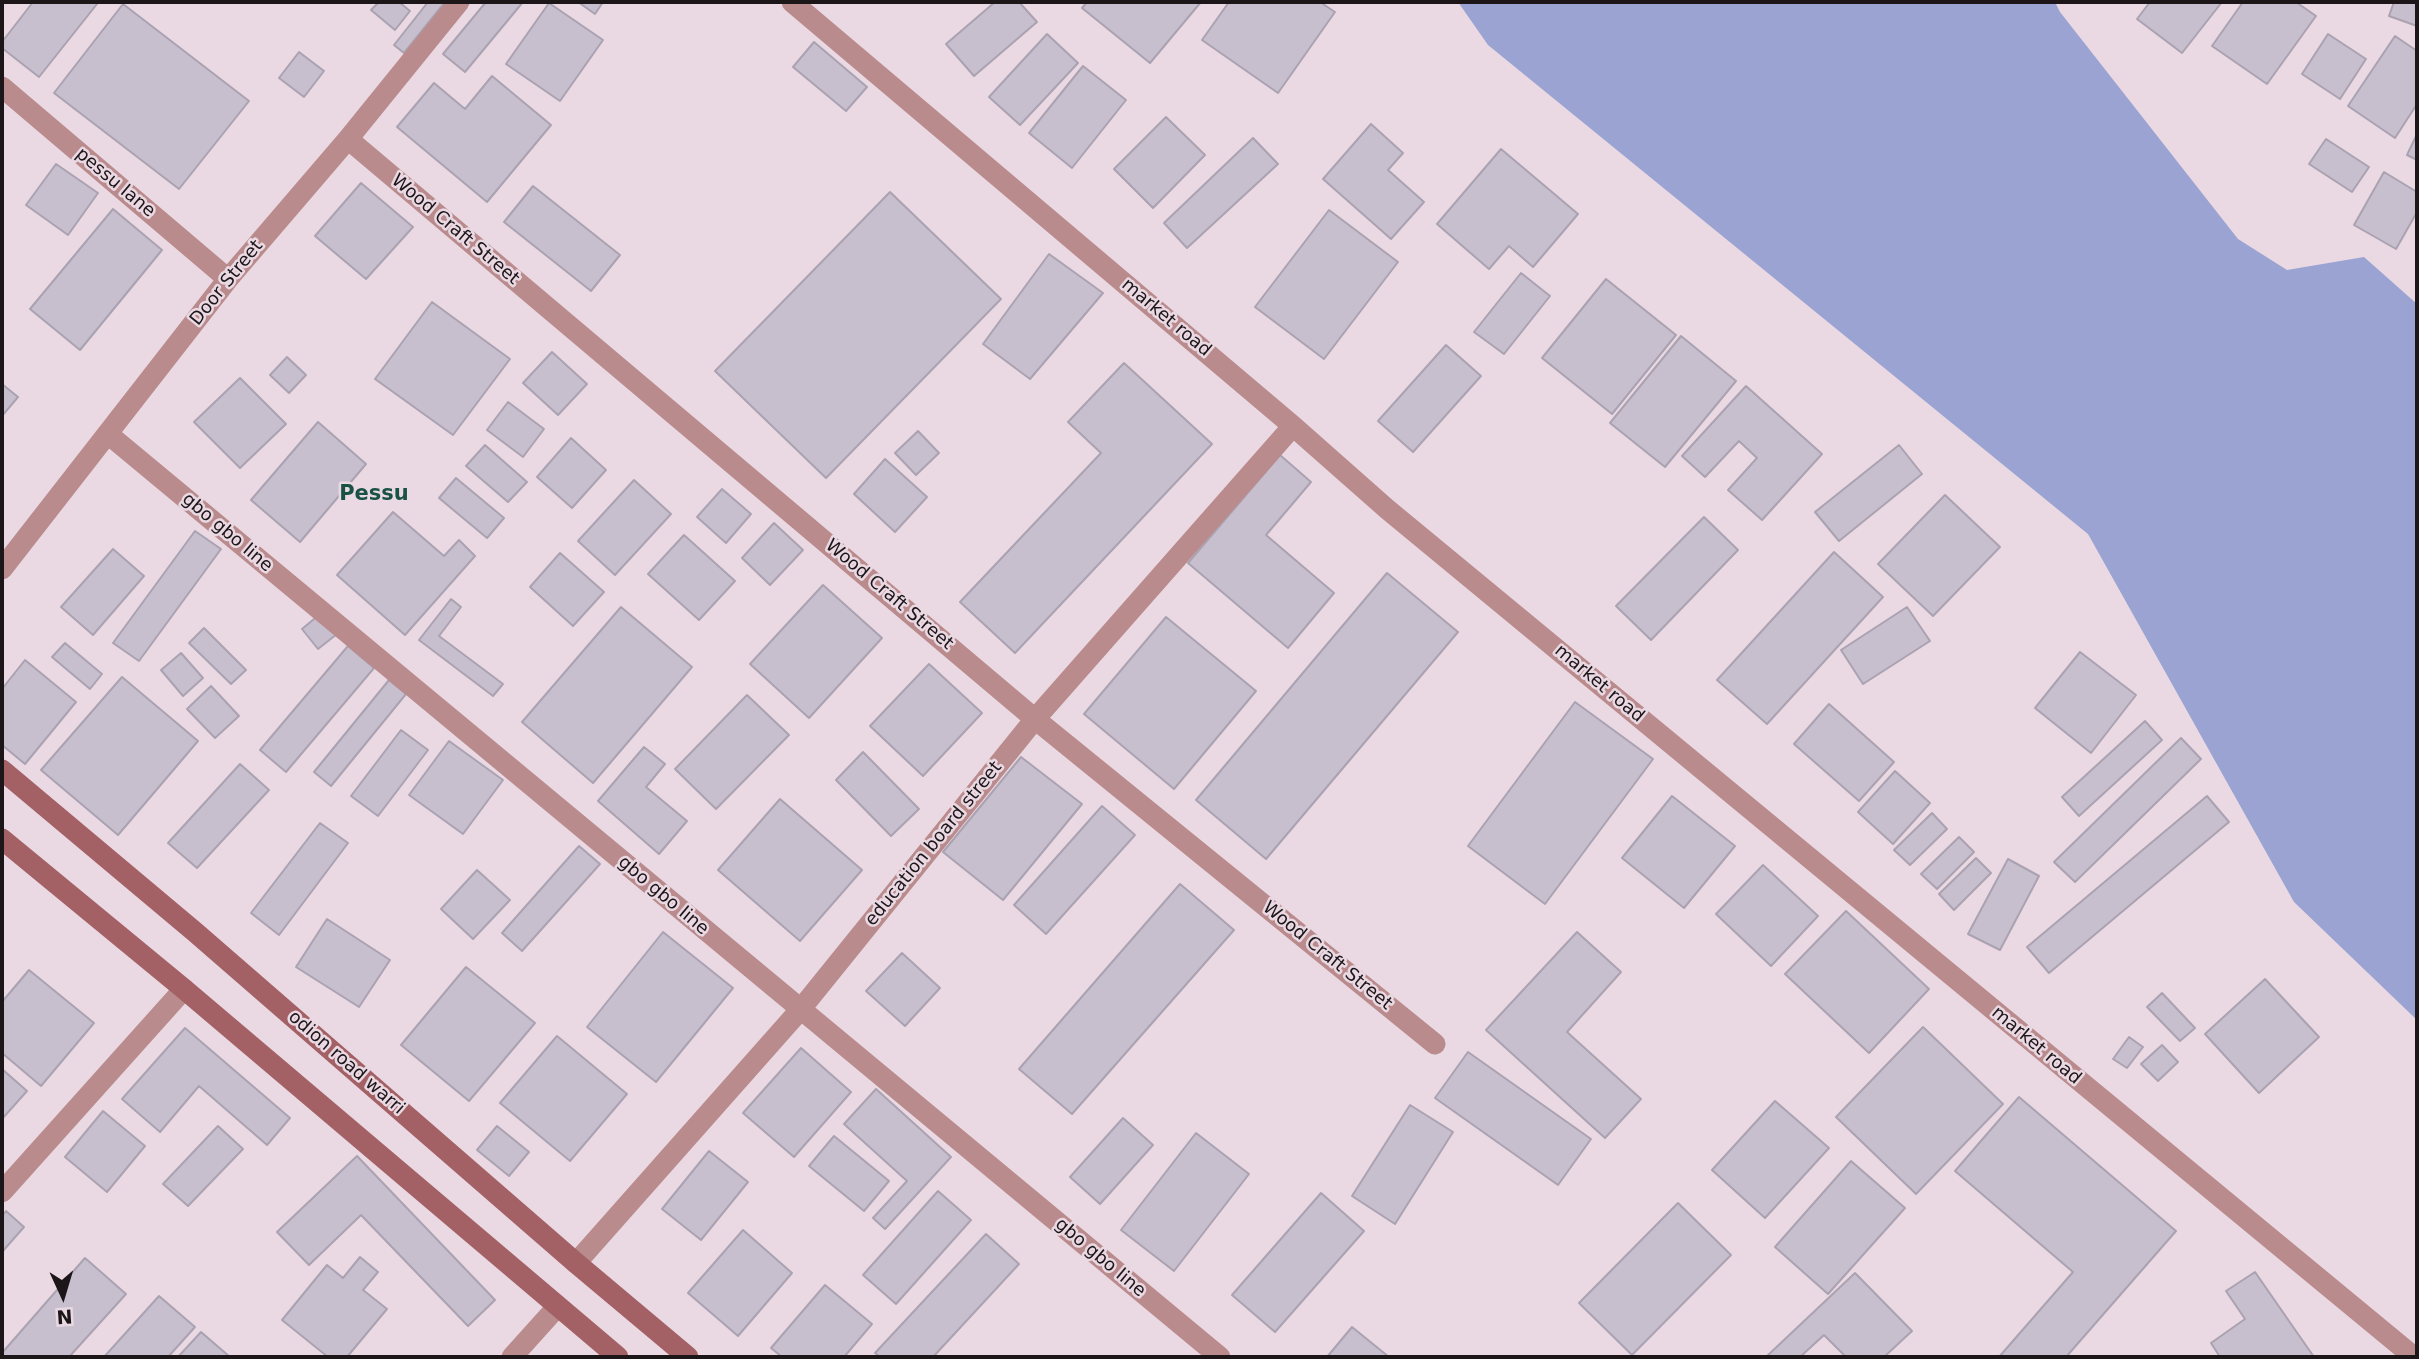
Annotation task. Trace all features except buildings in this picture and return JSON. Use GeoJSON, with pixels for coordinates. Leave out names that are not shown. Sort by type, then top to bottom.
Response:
{"type":"FeatureCollection","features":[{"type":"Feature","properties":{"kind":"main road","name":"odion road warri"},"geometry":{"type":"LineString","coordinates":[[2,770],[195,932],[576,1264],[688,1357]]}},
{"type":"Feature","properties":{"kind":"main road"},"geometry":{"type":"LineString","coordinates":[[2,839],[184,989],[618,1357]]}},
{"type":"Feature","properties":{"kind":"street","name":"Door Street"},"geometry":{"type":"LineString","coordinates":[[2,569],[228,279],[348,139],[459,2]]}},
{"type":"Feature","properties":{"kind":"street","name":"market road"},"geometry":{"type":"LineString","coordinates":[[792,2],[1293,425],[1398,517],[2414,1357]]}},
{"type":"Feature","properties":{"kind":"street","name":"pessu lane"},"geometry":{"type":"LineString","coordinates":[[2,87],[228,279]]}},
{"type":"Feature","properties":{"kind":"street","name":"Wood Craft Street"},"geometry":{"type":"LineString","coordinates":[[348,139],[1035,719],[1435,1044]]}},
{"type":"Feature","properties":{"kind":"street","name":"education board street"},"geometry":{"type":"LineString","coordinates":[[576,1264],[800,1010],[1035,719],[1293,425]]}},
{"type":"Feature","properties":{"kind":"street","name":"gbo gbo line"},"geometry":{"type":"LineString","coordinates":[[108,434],[1220,1357]]}},
{"type":"Feature","properties":{"kind":"street"},"geometry":{"type":"LineString","coordinates":[[2,1192],[184,989]]}},
{"type":"Feature","properties":{"kind":"street"},"geometry":{"type":"LineString","coordinates":[[512,1357],[557,1307]]}},
{"type":"Feature","properties":{"kind":"water"},"geometry":{"type":"Polygon","coordinates":[[[1458,2],[2055,2],[2060,12],[2238,239],[2287,270],[2364,257],[2417,304],[2417,1020],[2294,902],[2088,534],[1488,45],[1458,2]]]}},
{"type":"Feature","properties":{"kind":"district","name":"Pessu"},"geometry":{"type":"Point","coordinates":[374,495]}}]}
